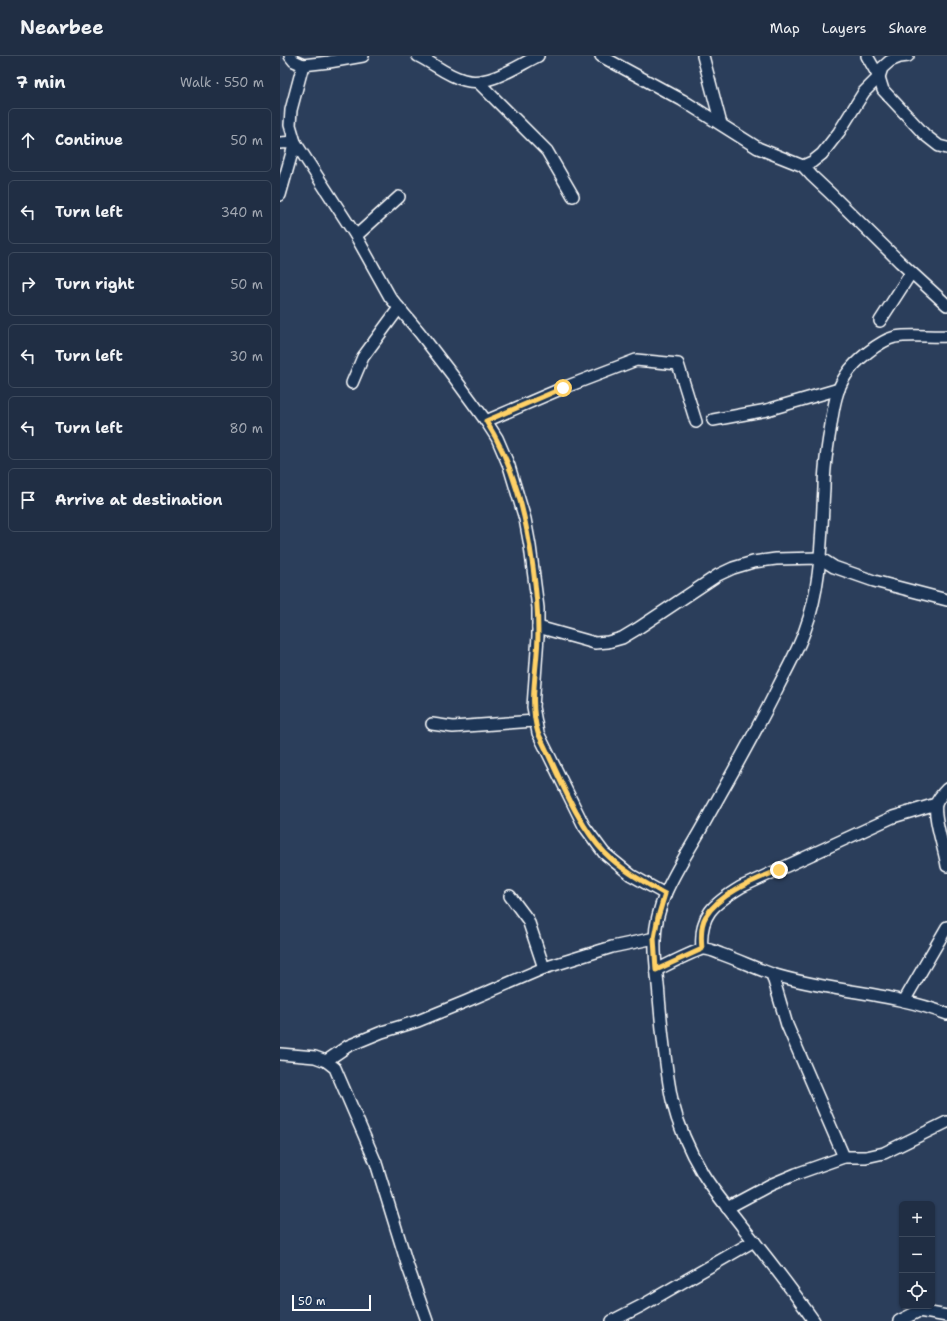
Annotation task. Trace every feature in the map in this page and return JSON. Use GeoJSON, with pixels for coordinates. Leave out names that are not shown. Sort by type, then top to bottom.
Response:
{"type":"FeatureCollection","features":[{"type":"Feature","properties":{"kind":"street"},"geometry":{"type":"LineString","coordinates":[[290,56],[294,61],[303,65],[363,56]]}},
{"type":"Feature","properties":{"kind":"street"},"geometry":{"type":"LineString","coordinates":[[418,56],[443,71],[464,80],[478,82],[507,72],[538,56]]}},
{"type":"Feature","properties":{"kind":"street"},"geometry":{"type":"LineString","coordinates":[[601,56],[682,100],[758,148],[803,166],[911,273],[947,304]]}},
{"type":"Feature","properties":{"kind":"street"},"geometry":{"type":"LineString","coordinates":[[703,56],[721,124]]}},
{"type":"Feature","properties":{"kind":"street"},"geometry":{"type":"LineString","coordinates":[[866,56],[879,77],[883,90],[925,135],[939,146],[947,148]]}},
{"type":"Feature","properties":{"kind":"street"},"geometry":{"type":"LineString","coordinates":[[803,166],[812,162],[822,154],[840,132],[864,92],[879,77],[882,68],[890,61],[908,56]]}},
{"type":"Feature","properties":{"kind":"street"},"geometry":{"type":"LineString","coordinates":[[303,65],[291,110],[290,125],[295,142],[356,236],[390,297],[425,339],[486,421],[497,438],[509,466],[525,519],[538,608],[533,707],[538,733],[568,795],[588,831],[604,853],[631,875],[665,894]]}},
{"type":"Feature","properties":{"kind":"street"},"geometry":{"type":"LineString","coordinates":[[478,82],[547,151],[573,196]]}},
{"type":"Feature","properties":{"kind":"street"},"geometry":{"type":"LineString","coordinates":[[280,143],[295,142]]}},
{"type":"Feature","properties":{"kind":"street"},"geometry":{"type":"LineString","coordinates":[[280,195],[295,142]]}},
{"type":"Feature","properties":{"kind":"street"},"geometry":{"type":"LineString","coordinates":[[356,236],[399,197]]}},
{"type":"Feature","properties":{"kind":"street"},"geometry":{"type":"LineString","coordinates":[[880,321],[911,273]]}},
{"type":"Feature","properties":{"kind":"street"},"geometry":{"type":"LineString","coordinates":[[352,383],[362,357],[399,308]]}},
{"type":"Feature","properties":{"kind":"street"},"geometry":{"type":"LineString","coordinates":[[814,1321],[703,1175],[686,1141],[672,1101],[662,1033],[654,938],[658,917],[665,894],[680,864],[756,731],[806,629],[813,602],[820,558],[824,485],[828,447],[839,389],[854,365],[882,343],[893,338],[906,336],[947,336]]}},
{"type":"Feature","properties":{"kind":"street"},"geometry":{"type":"LineString","coordinates":[[486,421],[563,388],[636,360],[678,364],[696,422]]}},
{"type":"Feature","properties":{"kind":"street"},"geometry":{"type":"LineString","coordinates":[[713,420],[767,410],[839,389]]}},
{"type":"Feature","properties":{"kind":"street"},"geometry":{"type":"LineString","coordinates":[[538,627],[595,643],[608,642],[622,638],[718,576],[733,568],[753,562],[776,559],[820,558],[834,567],[874,581],[930,597],[947,600]]}},
{"type":"Feature","properties":{"kind":"street"},"geometry":{"type":"LineString","coordinates":[[432,724],[453,727],[535,721]]}},
{"type":"Feature","properties":{"kind":"street"},"geometry":{"type":"LineString","coordinates":[[947,789],[936,804],[937,823],[947,866]]}},
{"type":"Feature","properties":{"kind":"street"},"geometry":{"type":"LineString","coordinates":[[702,949],[701,935],[706,916],[723,898],[741,887],[893,817],[936,804]]}},
{"type":"Feature","properties":{"kind":"street"},"geometry":{"type":"LineString","coordinates":[[510,896],[528,920],[544,968]]}},
{"type":"Feature","properties":{"kind":"street"},"geometry":{"type":"LineString","coordinates":[[904,1001],[947,927]]}},
{"type":"Feature","properties":{"kind":"street"},"geometry":{"type":"LineString","coordinates":[[326,1061],[348,1046],[382,1032],[418,1021],[544,968],[612,947],[654,938]]}},
{"type":"Feature","properties":{"kind":"street"},"geometry":{"type":"LineString","coordinates":[[656,970],[702,949],[733,958],[772,974],[804,982],[904,1001],[933,1008],[947,1014]]}},
{"type":"Feature","properties":{"kind":"street"},"geometry":{"type":"LineString","coordinates":[[772,974],[787,1025],[844,1157]]}},
{"type":"Feature","properties":{"kind":"street"},"geometry":{"type":"LineString","coordinates":[[280,1054],[315,1057],[326,1061],[335,1068],[376,1163],[408,1267],[427,1321]]}},
{"type":"Feature","properties":{"kind":"street"},"geometry":{"type":"LineString","coordinates":[[727,1208],[790,1177],[844,1157],[866,1157],[884,1153],[947,1122]]}},
{"type":"Feature","properties":{"kind":"street"},"geometry":{"type":"LineString","coordinates":[[612,1321],[643,1305],[754,1241]]}},
{"type":"Feature","properties":{"kind":"street"},"geometry":{"type":"LineString","coordinates":[[899,1321],[919,1311],[947,1316]]}},
{"type":"Feature","properties":{"kind":"route"},"geometry":{"type":"LineString","coordinates":[[563,388],[486,421],[497,438],[509,466],[525,519],[530,546],[538,608],[538,636],[533,707],[538,733],[584,826],[604,853],[631,875],[665,894],[658,917],[654,938],[656,970],[702,949],[701,935],[706,916],[723,898],[741,887],[779,870]]}}]}
